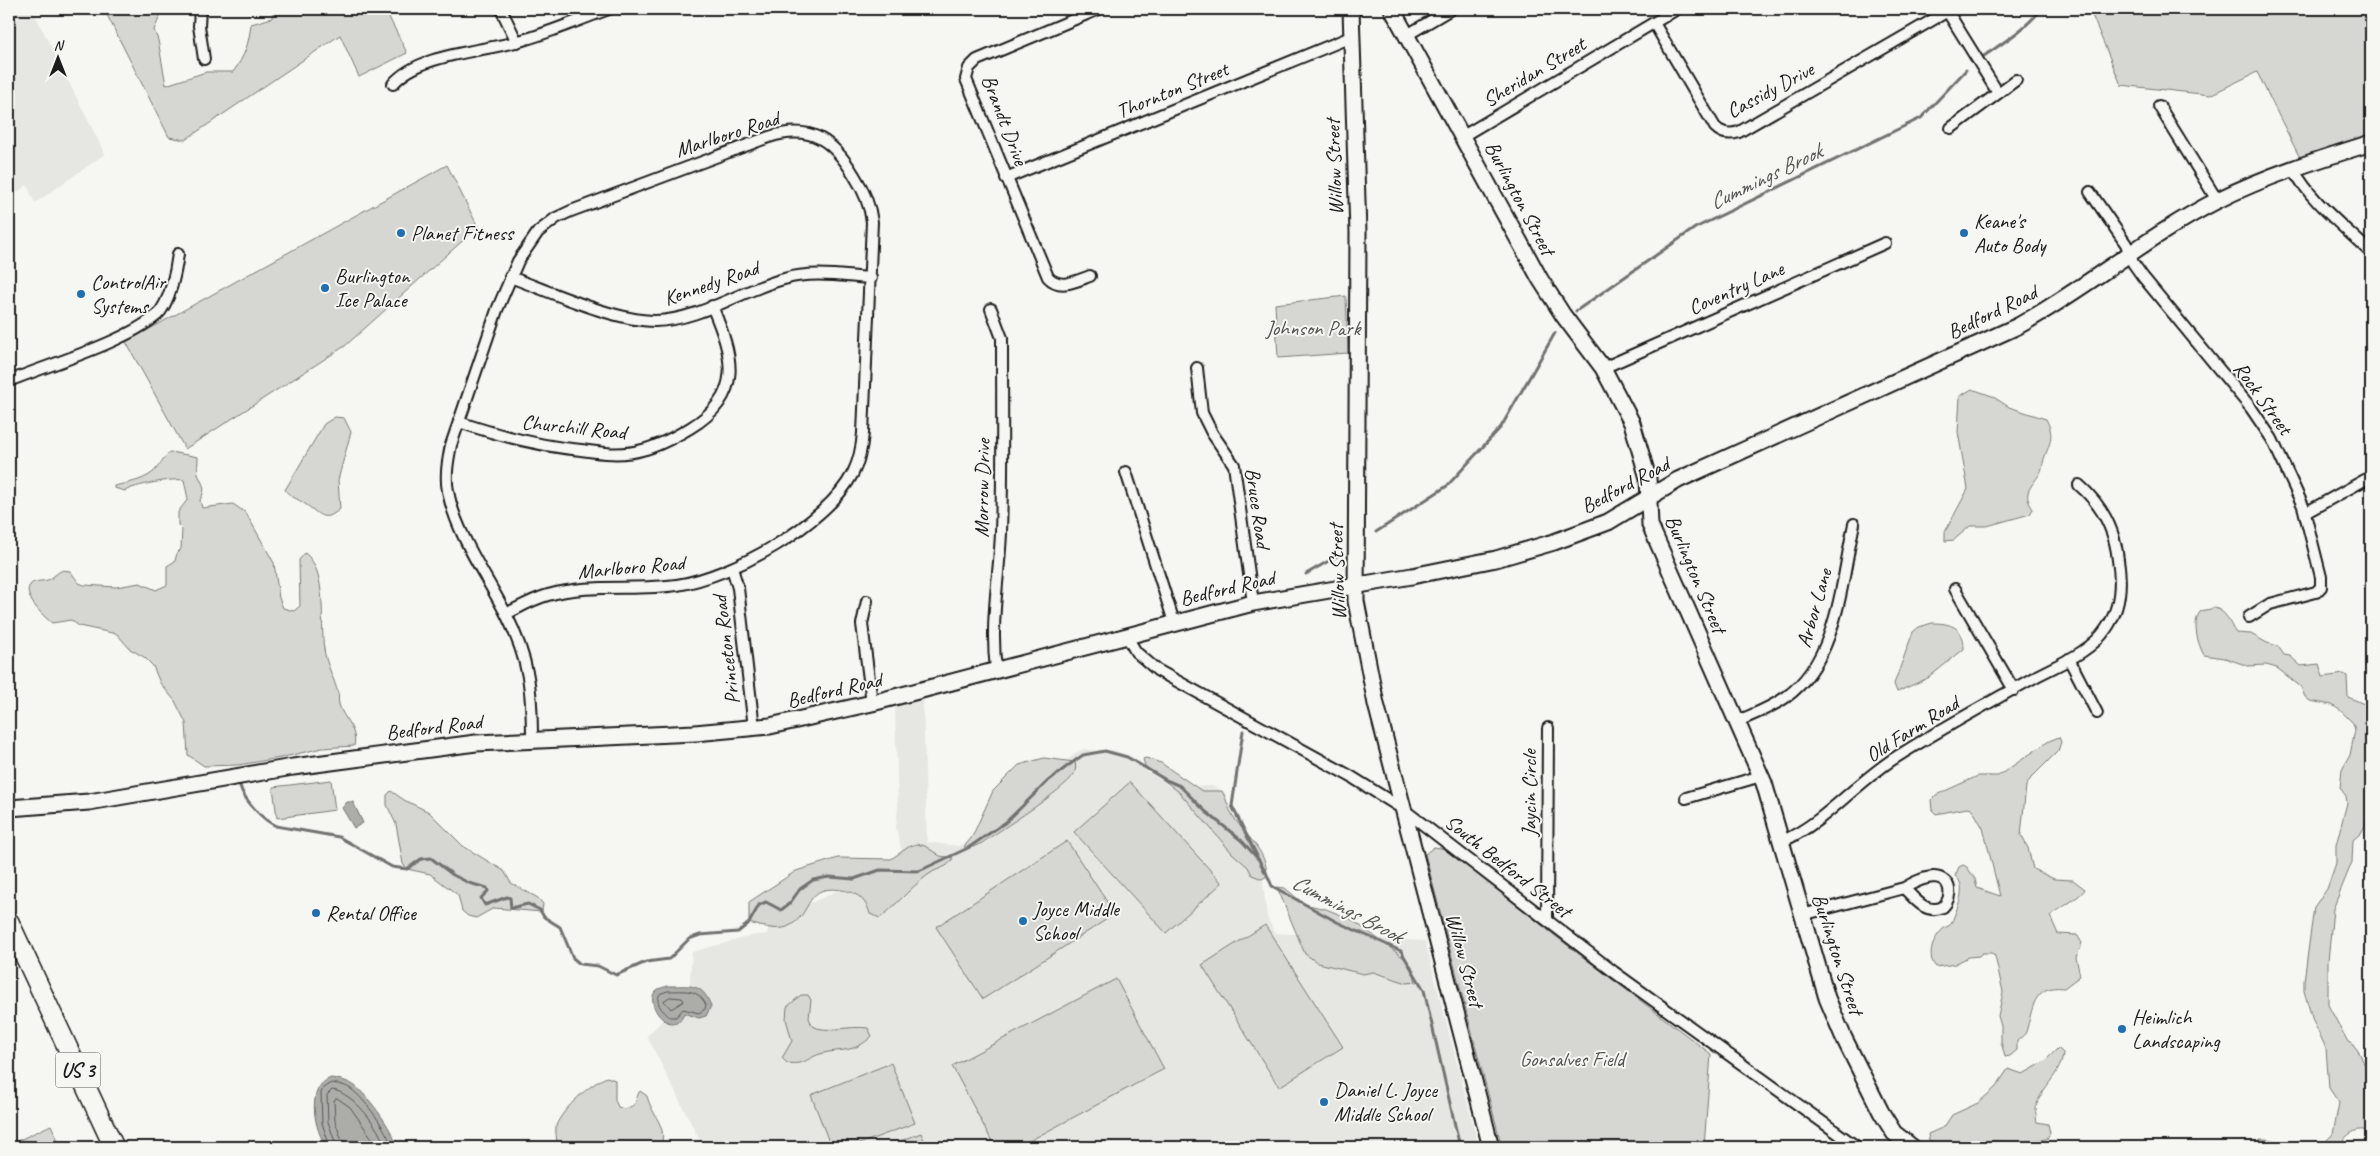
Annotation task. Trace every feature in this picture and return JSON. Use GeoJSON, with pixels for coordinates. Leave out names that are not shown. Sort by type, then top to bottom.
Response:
{"type":"FeatureCollection","features":[{"type":"Feature","properties":{"kind":"highway","name":"US 3"},"geometry":{"type":"LineString","coordinates":[[9,922],[114,1147]]}},
{"type":"Feature","properties":{"kind":"street"},"geometry":{"type":"LineString","coordinates":[[200,9],[199,26],[204,59]]}},
{"type":"Feature","properties":{"kind":"street"},"geometry":{"type":"LineString","coordinates":[[501,9],[517,42]]}},
{"type":"Feature","properties":{"kind":"street"},"geometry":{"type":"LineString","coordinates":[[393,84],[399,77],[432,60],[517,42],[609,9]]}},
{"type":"Feature","properties":{"kind":"street","name":"Brandt Drive"},"geometry":{"type":"LineString","coordinates":[[1090,276],[1065,285],[1055,283],[1048,277],[967,84],[966,76],[969,68],[979,58],[1100,9]]}},
{"type":"Feature","properties":{"kind":"street","name":"Willow Street"},"geometry":{"type":"LineString","coordinates":[[1351,9],[1358,233],[1356,607],[1368,668],[1491,1147]]}},
{"type":"Feature","properties":{"kind":"street","name":"Burlington Street"},"geometry":{"type":"LineString","coordinates":[[1392,9],[1540,279],[1563,316],[1603,368],[1617,391],[1634,429],[1648,475],[1650,525],[1761,776],[1783,841],[1822,983],[1843,1036],[1889,1125],[1898,1136],[1912,1147]]}},
{"type":"Feature","properties":{"kind":"street"},"geometry":{"type":"LineString","coordinates":[[1407,35],[1451,9]]}},
{"type":"Feature","properties":{"kind":"street","name":"Sheridan Street"},"geometry":{"type":"LineString","coordinates":[[1463,136],[1677,9]]}},
{"type":"Feature","properties":{"kind":"street"},"geometry":{"type":"LineString","coordinates":[[1947,10],[1998,93]]}},
{"type":"Feature","properties":{"kind":"street","name":"Cassidy Drive"},"geometry":{"type":"LineString","coordinates":[[1654,23],[1715,127],[1723,133],[1730,134],[1739,132],[1947,10]]}},
{"type":"Feature","properties":{"kind":"street","name":"Thornton Street"},"geometry":{"type":"LineString","coordinates":[[1006,178],[1351,37]]}},
{"type":"Feature","properties":{"kind":"street"},"geometry":{"type":"LineString","coordinates":[[1952,128],[2016,80]]}},
{"type":"Feature","properties":{"kind":"street"},"geometry":{"type":"LineString","coordinates":[[2159,106],[2217,200]]}},
{"type":"Feature","properties":{"kind":"street","name":"Marlboro Road"},"geometry":{"type":"LineString","coordinates":[[506,614],[530,601],[554,593],[678,584],[732,568],[768,550],[793,533],[832,500],[852,474],[864,433],[872,216],[860,185],[845,160],[829,143],[812,134],[782,133],[596,200],[556,218],[532,238],[510,277],[451,445],[447,466],[450,499],[464,534],[506,614],[522,650],[530,675],[532,739]]}},
{"type":"Feature","properties":{"kind":"street","name":"Bedford Road"},"geometry":{"type":"LineString","coordinates":[[9,808],[89,802],[293,767],[441,747],[532,739],[695,733],[754,728],[799,721],[1253,603],[1470,564],[1538,547],[1608,522],[1678,480],[2018,326],[2063,299],[2129,253],[2217,200],[2371,143]]}},
{"type":"Feature","properties":{"kind":"street"},"geometry":{"type":"LineString","coordinates":[[2294,170],[2301,181],[2321,203],[2371,253]]}},
{"type":"Feature","properties":{"kind":"street","name":"Rock Street"},"geometry":{"type":"LineString","coordinates":[[2090,192],[2126,244],[2142,277],[2197,340],[2265,428],[2288,470],[2305,513],[2321,577],[2321,587],[2316,592],[2263,607],[2249,617]]}},
{"type":"Feature","properties":{"kind":"street","name":"Coventry Lane"},"geometry":{"type":"LineString","coordinates":[[1603,368],[1885,243]]}},
{"type":"Feature","properties":{"kind":"street"},"geometry":{"type":"LineString","coordinates":[[9,381],[110,342],[132,331],[158,314],[170,291],[177,267],[178,254]]}},
{"type":"Feature","properties":{"kind":"street","name":"Kennedy Road"},"geometry":{"type":"LineString","coordinates":[[510,277],[581,303],[636,320],[675,319],[794,276],[870,278]]}},
{"type":"Feature","properties":{"kind":"street","name":"Churchill Road"},"geometry":{"type":"LineString","coordinates":[[459,422],[526,443],[593,452],[632,452],[662,443],[710,415],[722,400],[728,386],[730,371],[728,349],[712,306]]}},
{"type":"Feature","properties":{"kind":"street","name":"Morrow Drive"},"geometry":{"type":"LineString","coordinates":[[991,309],[1002,338],[1001,522],[994,608],[996,669]]}},
{"type":"Feature","properties":{"kind":"street","name":"Bruce Road"},"geometry":{"type":"LineString","coordinates":[[1197,368],[1202,413],[1212,433],[1234,465],[1253,603]]}},
{"type":"Feature","properties":{"kind":"street"},"geometry":{"type":"LineString","coordinates":[[1126,472],[1174,622]]}},
{"type":"Feature","properties":{"kind":"street"},"geometry":{"type":"LineString","coordinates":[[2305,513],[2370,477]]}},
{"type":"Feature","properties":{"kind":"street","name":"Old Farm Road"},"geometry":{"type":"LineString","coordinates":[[1783,841],[1802,831],[1896,757],[2068,659],[2095,641],[2106,629],[2117,608],[2120,591],[2119,562],[2112,530],[2095,501],[2080,485]]}},
{"type":"Feature","properties":{"kind":"street","name":"Arbor Lane"},"geometry":{"type":"LineString","coordinates":[[1738,721],[1786,697],[1807,678],[1818,662],[1830,636],[1854,524]]}},
{"type":"Feature","properties":{"kind":"street","name":"Princeton Road"},"geometry":{"type":"LineString","coordinates":[[732,568],[738,588],[754,728]]}},
{"type":"Feature","properties":{"kind":"street"},"geometry":{"type":"LineString","coordinates":[[1954,589],[2014,690]]}},
{"type":"Feature","properties":{"kind":"street"},"geometry":{"type":"LineString","coordinates":[[867,601],[862,624],[872,703]]}},
{"type":"Feature","properties":{"kind":"street","name":"South Bedford Street"},"geometry":{"type":"LineString","coordinates":[[1126,635],[1138,654],[1157,670],[1310,753],[1404,809],[1637,988],[1857,1147]]}},
{"type":"Feature","properties":{"kind":"street"},"geometry":{"type":"LineString","coordinates":[[2068,659],[2098,713]]}},
{"type":"Feature","properties":{"kind":"street","name":"Jaycin Circle"},"geometry":{"type":"LineString","coordinates":[[1547,920],[1548,728]]}},
{"type":"Feature","properties":{"kind":"street"},"geometry":{"type":"LineString","coordinates":[[1686,798],[1761,776]]}},
{"type":"Feature","properties":{"kind":"street"},"geometry":{"type":"LineString","coordinates":[[1802,915],[1904,888]]}},
{"type":"Feature","properties":{"kind":"shaded area"},"geometry":{"type":"Polygon","coordinates":[[[9,9],[32,9],[105,154],[35,203],[27,185],[9,198],[9,9]]]}},
{"type":"Feature","properties":{"kind":"shaded area","name":"Joyce Middle School"},"geometry":{"type":"Polygon","coordinates":[[[923,699],[927,842],[958,846],[965,844],[1060,768],[1075,753],[1084,749],[1095,751],[1113,750],[1132,757],[1147,772],[1161,777],[1168,786],[1213,786],[1225,793],[1233,821],[1262,875],[1267,917],[1275,933],[1425,941],[1479,1147],[703,1147],[647,1036],[689,994],[692,952],[751,936],[767,934],[769,925],[837,891],[857,892],[907,872],[896,828],[898,807],[895,707],[923,699]]]}},
{"type":"Feature","properties":{"kind":"green space"},"geometry":{"type":"Polygon","coordinates":[[[104,9],[166,9],[160,16],[154,30],[158,40],[166,85],[206,72],[233,72],[246,49],[251,24],[272,18],[273,9],[390,9],[389,17],[407,53],[359,77],[340,35],[185,140],[169,137],[104,9]]]}},
{"type":"Feature","properties":{"kind":"green space"},"geometry":{"type":"Polygon","coordinates":[[[2073,9],[2371,9],[2371,137],[2301,160],[2257,72],[2210,95],[2121,85],[2092,15],[2073,9]]]}},
{"type":"Feature","properties":{"kind":"green space"},"geometry":{"type":"Polygon","coordinates":[[[447,165],[478,227],[345,346],[185,449],[126,342],[447,165]]]}},
{"type":"Feature","properties":{"kind":"green space","name":"Johnson Park"},"geometry":{"type":"Polygon","coordinates":[[[1346,296],[1348,353],[1278,358],[1275,304],[1346,296]]]}},
{"type":"Feature","properties":{"kind":"green space"},"geometry":{"type":"Polygon","coordinates":[[[1972,389],[1992,396],[2009,407],[2046,419],[2051,433],[2050,442],[2041,471],[2028,493],[2029,503],[2033,509],[2030,514],[1987,526],[1970,526],[1954,540],[1945,541],[1945,532],[1968,489],[1958,432],[1960,396],[1972,389]]]}},
{"type":"Feature","properties":{"kind":"green space"},"geometry":{"type":"Polygon","coordinates":[[[335,417],[344,418],[351,432],[338,480],[340,509],[329,516],[321,516],[285,490],[324,424],[335,417]]]}},
{"type":"Feature","properties":{"kind":"green space"},"geometry":{"type":"Polygon","coordinates":[[[171,452],[198,457],[198,474],[204,490],[200,500],[202,508],[233,504],[246,513],[274,563],[279,598],[283,608],[294,611],[300,606],[299,560],[305,553],[312,561],[317,572],[322,598],[325,655],[338,693],[341,709],[354,734],[354,746],[322,748],[238,765],[204,766],[188,755],[186,723],[175,701],[160,683],[153,666],[144,657],[130,649],[117,634],[79,626],[71,620],[52,623],[34,605],[28,588],[31,584],[50,579],[63,570],[70,571],[79,583],[84,585],[116,587],[140,583],[156,590],[167,585],[167,566],[175,561],[177,553],[181,549],[182,529],[178,525],[178,512],[188,499],[184,480],[154,482],[125,491],[114,488],[114,486],[148,476],[155,471],[171,452]]]}},
{"type":"Feature","properties":{"kind":"green space"},"geometry":{"type":"Polygon","coordinates":[[[2215,608],[2226,615],[2236,633],[2251,634],[2267,643],[2278,646],[2284,655],[2290,656],[2301,666],[2319,664],[2323,677],[2344,674],[2347,676],[2348,697],[2371,707],[2369,748],[2371,807],[2369,818],[2361,833],[2353,840],[2352,862],[2333,909],[2328,961],[2328,1005],[2348,1042],[2354,1045],[2360,1054],[2369,1075],[2371,1133],[2364,1130],[2354,1131],[2345,1138],[2343,1147],[2320,1147],[2333,1134],[2339,1103],[2329,1088],[2326,1048],[2313,1021],[2304,991],[2304,981],[2314,907],[2327,889],[2336,863],[2336,845],[2347,803],[2346,796],[2340,788],[2342,770],[2350,755],[2355,730],[2353,723],[2341,711],[2332,705],[2310,701],[2305,697],[2301,687],[2277,668],[2266,665],[2248,666],[2225,658],[2204,655],[2198,639],[2196,621],[2201,611],[2215,608]]]}},
{"type":"Feature","properties":{"kind":"green space"},"geometry":{"type":"Polygon","coordinates":[[[1932,623],[1950,625],[1959,631],[1962,636],[1964,649],[1928,678],[1897,692],[1894,684],[1913,632],[1919,627],[1932,623]]]}},
{"type":"Feature","properties":{"kind":"green space"},"geometry":{"type":"Polygon","coordinates":[[[2059,737],[2061,742],[2058,751],[2031,778],[2026,786],[2021,835],[2028,848],[2033,869],[2054,879],[2073,880],[2085,889],[2050,916],[2058,934],[2077,935],[2082,943],[2076,957],[2080,976],[2064,988],[2053,988],[2040,994],[2033,1007],[2026,1032],[2017,1041],[2017,1050],[2010,1056],[2005,1057],[1998,1016],[2003,992],[1995,956],[1992,953],[1982,953],[1979,956],[1968,957],[1955,964],[1936,967],[1931,958],[1936,937],[1951,924],[1958,905],[1961,886],[1955,876],[1959,867],[1963,865],[1967,867],[1975,879],[1977,888],[2000,896],[1983,828],[1972,809],[1967,808],[1936,814],[1932,810],[1931,800],[1936,795],[1978,776],[1998,776],[2049,741],[2059,737]]]}},
{"type":"Feature","properties":{"kind":"green space"},"geometry":{"type":"Polygon","coordinates":[[[1044,758],[1075,762],[1074,774],[1046,799],[982,843],[973,847],[964,847],[972,837],[993,791],[1019,765],[1044,758]]]}},
{"type":"Feature","properties":{"kind":"green space"},"geometry":{"type":"Polygon","coordinates":[[[1146,758],[1161,763],[1202,791],[1222,791],[1238,824],[1260,851],[1264,859],[1267,876],[1262,879],[1252,875],[1248,867],[1232,853],[1179,792],[1145,766],[1143,759],[1146,758]]]}},
{"type":"Feature","properties":{"kind":"green space"},"geometry":{"type":"Polygon","coordinates":[[[331,780],[335,810],[277,818],[273,787],[331,780]]]}},
{"type":"Feature","properties":{"kind":"green space"},"geometry":{"type":"Polygon","coordinates":[[[1130,782],[1222,883],[1166,933],[1074,832],[1130,782]]]}},
{"type":"Feature","properties":{"kind":"green space"},"geometry":{"type":"Polygon","coordinates":[[[391,791],[404,800],[429,812],[463,846],[504,871],[511,883],[538,898],[543,904],[542,912],[494,908],[476,918],[468,916],[462,911],[458,895],[430,874],[407,869],[403,864],[396,824],[387,805],[387,795],[391,791]]]}},
{"type":"Feature","properties":{"kind":"green space"},"geometry":{"type":"Polygon","coordinates":[[[1067,841],[1115,914],[983,999],[936,927],[1067,841]]]}},
{"type":"Feature","properties":{"kind":"green space"},"geometry":{"type":"Polygon","coordinates":[[[917,844],[925,846],[940,856],[953,858],[943,868],[934,871],[920,881],[880,918],[870,914],[864,902],[855,894],[832,889],[815,895],[796,921],[787,927],[763,927],[749,923],[749,902],[796,871],[838,858],[891,859],[910,846],[917,844]]]}},
{"type":"Feature","properties":{"kind":"green space","name":"Gonsalves Field"},"geometry":{"type":"Polygon","coordinates":[[[1434,847],[1447,849],[1554,935],[1711,1054],[1704,1147],[1502,1147],[1425,854],[1434,847]]]}},
{"type":"Feature","properties":{"kind":"green space"},"geometry":{"type":"Polygon","coordinates":[[[1277,887],[1285,888],[1304,904],[1326,909],[1351,919],[1408,961],[1412,966],[1416,982],[1407,983],[1373,972],[1363,974],[1318,963],[1305,954],[1277,887]]]}},
{"type":"Feature","properties":{"kind":"green space"},"geometry":{"type":"Polygon","coordinates":[[[1265,925],[1343,1047],[1279,1087],[1202,965],[1265,925]]]}},
{"type":"Feature","properties":{"kind":"green space"},"geometry":{"type":"Polygon","coordinates":[[[1116,979],[1164,1069],[1018,1147],[995,1147],[952,1066],[1116,979]]]}},
{"type":"Feature","properties":{"kind":"green space"},"geometry":{"type":"Polygon","coordinates":[[[801,995],[808,995],[811,1000],[809,1018],[812,1026],[824,1029],[868,1028],[872,1036],[859,1046],[847,1050],[820,1054],[802,1062],[787,1063],[782,1058],[792,1041],[786,1019],[787,1007],[801,995]]]}},
{"type":"Feature","properties":{"kind":"green space"},"geometry":{"type":"Polygon","coordinates":[[[2058,1048],[2063,1053],[2061,1062],[2041,1094],[2036,1112],[2037,1122],[2048,1124],[2050,1133],[2047,1139],[2019,1142],[1993,1141],[1980,1147],[1939,1144],[1929,1140],[1928,1134],[1944,1127],[1952,1115],[1978,1103],[1996,1087],[2008,1069],[2023,1074],[2044,1062],[2058,1048]]]}},
{"type":"Feature","properties":{"kind":"green space"},"geometry":{"type":"Polygon","coordinates":[[[891,1063],[915,1123],[851,1147],[831,1147],[811,1095],[891,1063]]]}},
{"type":"Feature","properties":{"kind":"green space"},"geometry":{"type":"Polygon","coordinates":[[[607,1077],[615,1080],[615,1100],[618,1107],[624,1109],[635,1104],[640,1091],[647,1096],[661,1128],[662,1140],[660,1147],[559,1147],[557,1145],[556,1126],[564,1112],[585,1091],[607,1077]]]}},
{"type":"Feature","properties":{"kind":"green space"},"geometry":{"type":"Polygon","coordinates":[[[51,1125],[61,1147],[9,1147],[9,1145],[51,1125]]]}},
{"type":"Feature","properties":{"kind":"green space"},"geometry":{"type":"Polygon","coordinates":[[[921,1133],[927,1147],[885,1147],[921,1133]]]}},
{"type":"Feature","properties":{"kind":"green space"},"geometry":{"type":"Polygon","coordinates":[[[2260,1139],[2316,1147],[2264,1147],[2260,1145],[2260,1139]]]}},
{"type":"Feature","properties":{"kind":"water"},"geometry":{"type":"Polygon","coordinates":[[[347,802],[353,802],[363,823],[354,828],[342,808],[347,802]]]}},
{"type":"Feature","properties":{"kind":"water"},"geometry":{"type":"Polygon","coordinates":[[[668,986],[689,986],[699,989],[704,993],[711,1006],[706,1016],[699,1018],[684,1013],[680,1021],[673,1023],[663,1020],[653,1005],[653,999],[657,990],[668,986]]]}},
{"type":"Feature","properties":{"kind":"water"},"geometry":{"type":"Polygon","coordinates":[[[331,1078],[350,1083],[371,1102],[385,1122],[397,1147],[327,1147],[318,1131],[314,1110],[318,1090],[323,1083],[331,1078]]]}},
{"type":"Feature","properties":{"kind":"waterway","name":"Cummings Brook"},"geometry":{"type":"LineString","coordinates":[[1984,56],[2022,29],[2041,9]]}},
{"type":"Feature","properties":{"kind":"waterway","name":"Cummings Brook"},"geometry":{"type":"LineString","coordinates":[[1576,311],[1695,228],[1921,118],[1966,70]]}},
{"type":"Feature","properties":{"kind":"waterway","name":"Cummings Brook"},"geometry":{"type":"LineString","coordinates":[[1376,532],[1447,486],[1501,427],[1555,333]]}},
{"type":"Feature","properties":{"kind":"waterway","name":"Cummings Brook"},"geometry":{"type":"LineString","coordinates":[[1306,574],[1339,555]]}},
{"type":"Feature","properties":{"kind":"waterway","name":"Cummings Brook"},"geometry":{"type":"LineString","coordinates":[[1243,731],[1232,806],[1257,856]]}},
{"type":"Feature","properties":{"kind":"waterway"},"geometry":{"type":"LineString","coordinates":[[240,786],[245,797],[255,809],[276,826],[339,837],[392,867],[407,869],[421,859],[431,858],[453,875],[469,883],[487,888],[488,891],[481,898],[485,905],[507,897],[510,898],[511,908],[528,904],[540,910],[544,917],[560,927],[573,958],[580,964],[598,966],[616,975],[646,962],[669,959],[689,939],[700,935],[738,932],[749,923],[759,905],[766,902],[781,910],[790,903],[800,889],[813,880],[829,877],[854,879],[880,870],[919,871],[968,848],[1006,822],[1048,781],[1083,755],[1105,751],[1127,757],[1180,786],[1205,811],[1242,841],[1259,860],[1265,872]]}},
{"type":"Feature","properties":{"kind":"waterway","name":"Cummings Brook"},"geometry":{"type":"LineString","coordinates":[[1265,870],[1272,886],[1337,922],[1401,951],[1424,990],[1460,1147]]}},
{"type":"Feature","properties":{"kind":"place","name":"Planet Fitness"},"geometry":{"type":"Point","coordinates":[401,233]}},
{"type":"Feature","properties":{"kind":"place","name":"Keane's Auto Body"},"geometry":{"type":"Point","coordinates":[1964,233]}},
{"type":"Feature","properties":{"kind":"place","name":"Burlington Ice Palace"},"geometry":{"type":"Point","coordinates":[325,288]}},
{"type":"Feature","properties":{"kind":"place","name":"ControlAir Systems"},"geometry":{"type":"Point","coordinates":[81,294]}},
{"type":"Feature","properties":{"kind":"place","name":"Rental Office"},"geometry":{"type":"Point","coordinates":[316,913]}},
{"type":"Feature","properties":{"kind":"place","name":"Joyce Middle School"},"geometry":{"type":"Point","coordinates":[1023,921]}},
{"type":"Feature","properties":{"kind":"place","name":"Heimlich Landscaping"},"geometry":{"type":"Point","coordinates":[2122,1029]}},
{"type":"Feature","properties":{"kind":"place","name":"Daniel L. Joyce Middle School"},"geometry":{"type":"Point","coordinates":[1324,1102]}}]}
